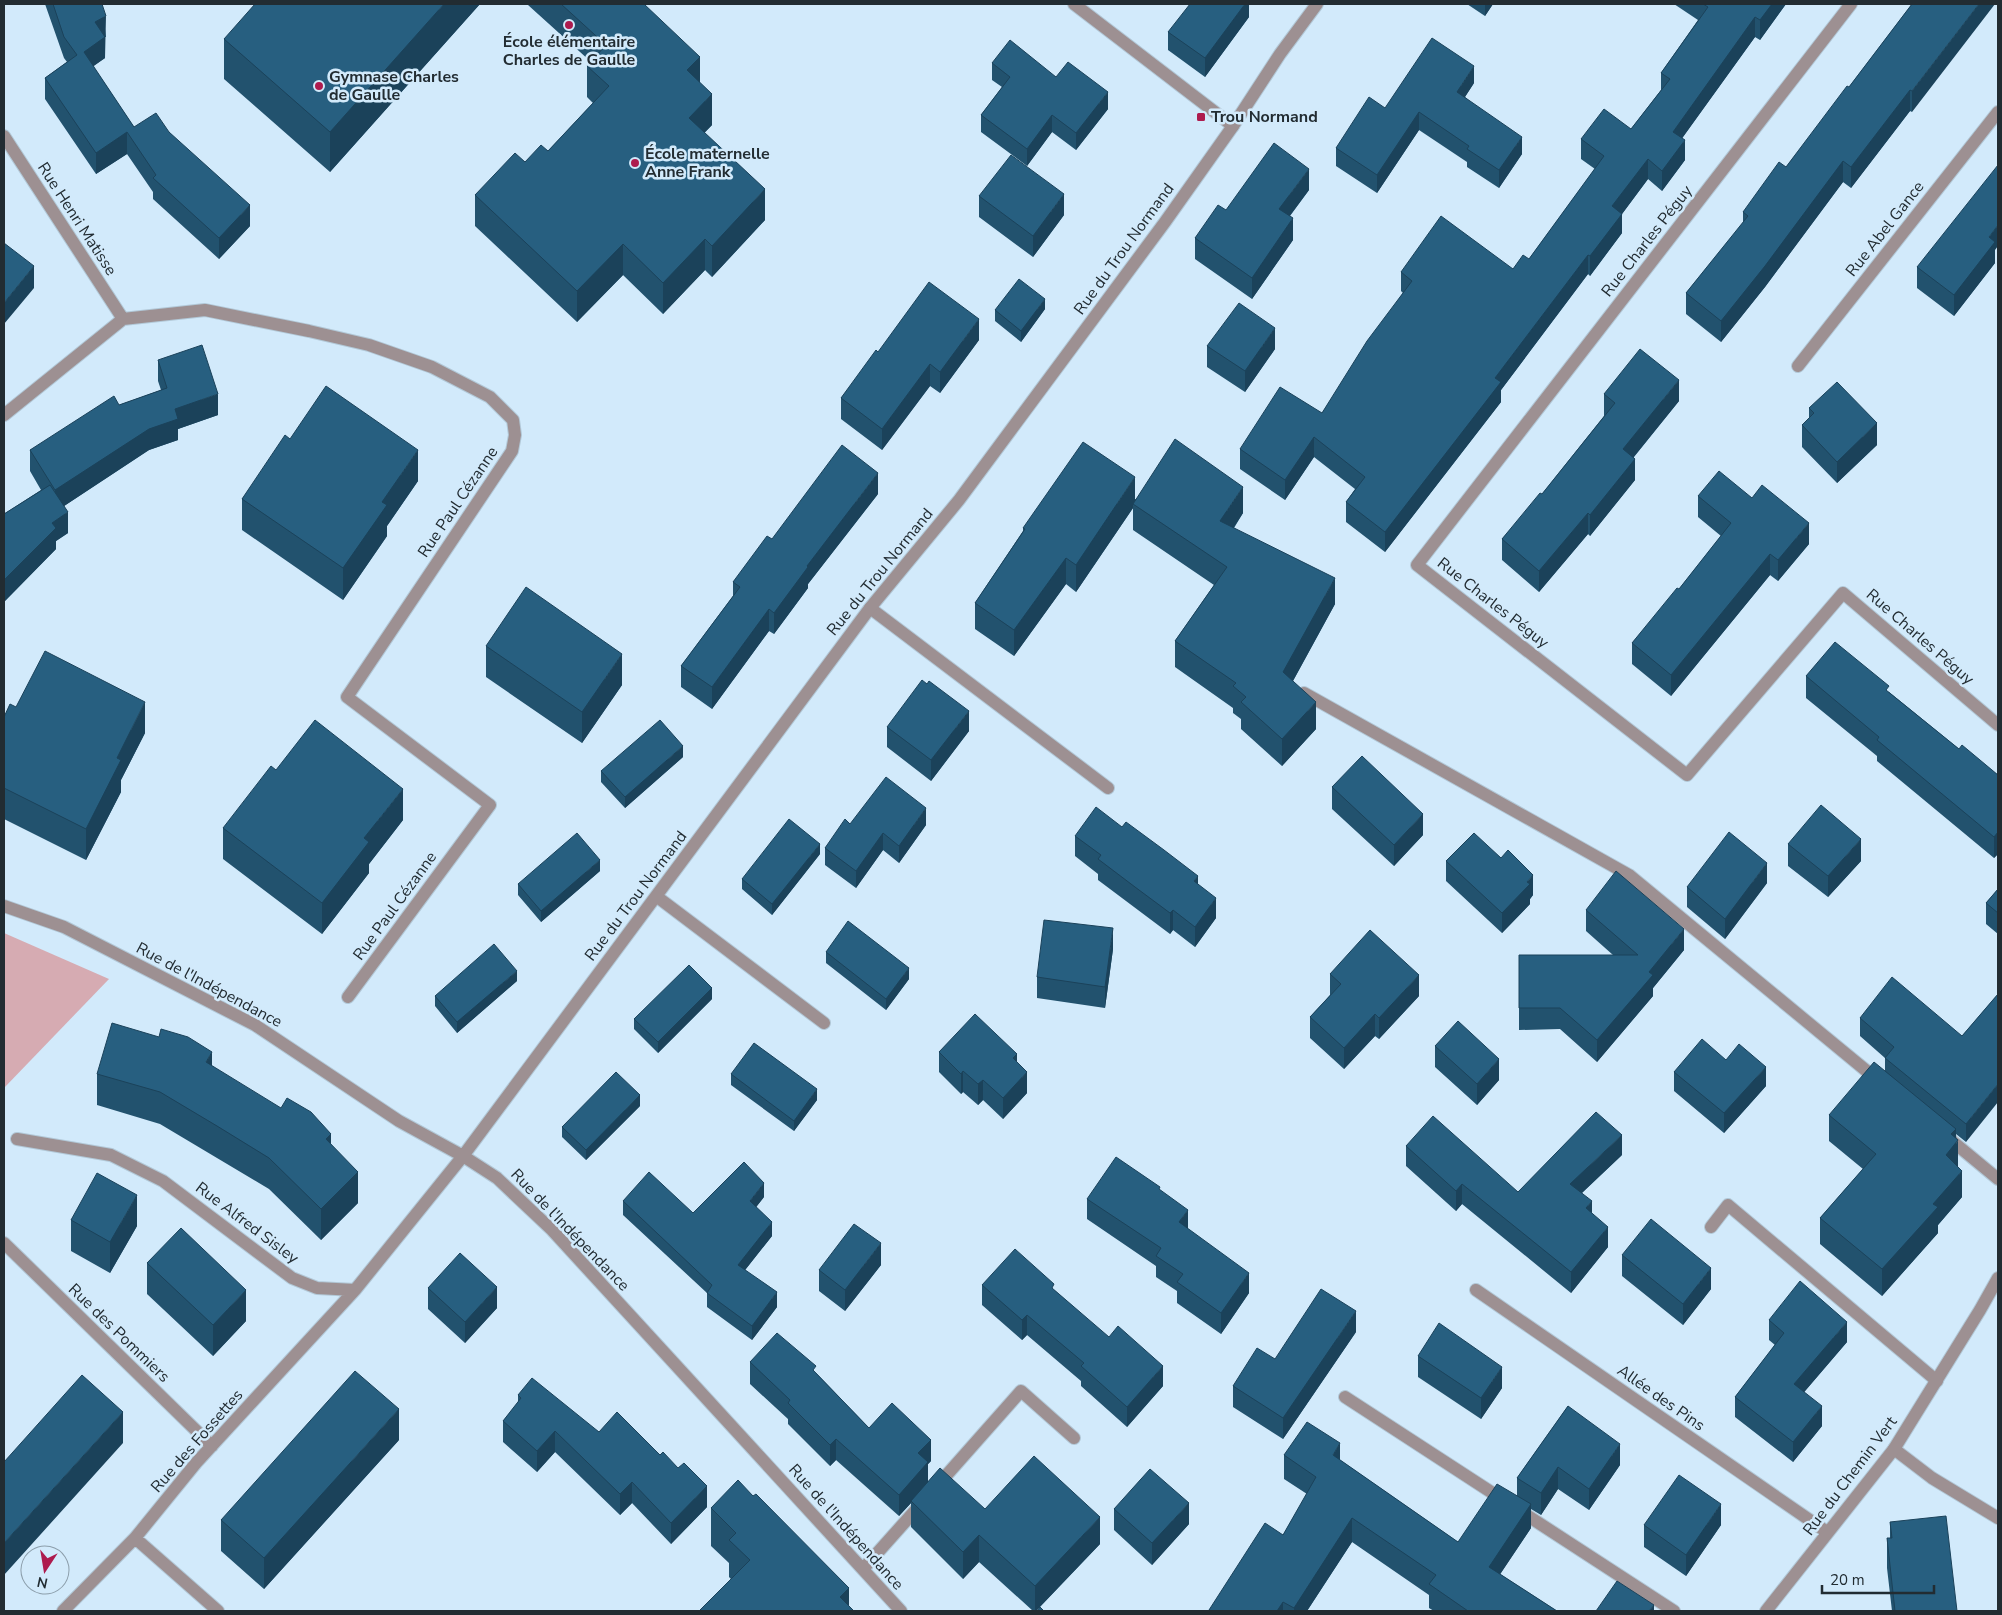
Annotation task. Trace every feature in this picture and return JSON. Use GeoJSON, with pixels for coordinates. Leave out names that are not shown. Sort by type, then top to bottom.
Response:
{"type":"FeatureCollection","features":[{"type":"Feature","properties":{"kind":"street"},"geometry":{"type":"LineString","coordinates":[[1074,4],[1233,126]]}},
{"type":"Feature","properties":{"kind":"street","name":"Rue du Trou Normand"},"geometry":{"type":"LineString","coordinates":[[463,1156],[870,608],[959,500],[1165,222],[1233,126],[1280,54],[1317,4]]}},
{"type":"Feature","properties":{"kind":"street","name":"Rue Charles Péguy"},"geometry":{"type":"LineString","coordinates":[[1852,4],[1418,565],[1687,775],[1843,593],[1998,725]]}},
{"type":"Feature","properties":{"kind":"street","name":"Rue Abel Gance"},"geometry":{"type":"LineString","coordinates":[[1798,366],[1998,112]]}},
{"type":"Feature","properties":{"kind":"street","name":"Rue Henri Matisse"},"geometry":{"type":"LineString","coordinates":[[4,136],[123,319]]}},
{"type":"Feature","properties":{"kind":"street","name":"Rue Paul Cézanne"},"geometry":{"type":"LineString","coordinates":[[123,319],[205,310],[368,345],[432,367],[490,397],[513,420],[515,435],[512,451],[347,697],[490,805],[348,998]]}},
{"type":"Feature","properties":{"kind":"street"},"geometry":{"type":"LineString","coordinates":[[4,415],[123,319]]}},
{"type":"Feature","properties":{"kind":"street"},"geometry":{"type":"LineString","coordinates":[[870,608],[1108,788]]}},
{"type":"Feature","properties":{"kind":"street"},"geometry":{"type":"LineString","coordinates":[[1304,693],[1629,875],[1891,1091]]}},
{"type":"Feature","properties":{"kind":"street"},"geometry":{"type":"LineString","coordinates":[[656,896],[824,1023]]}},
{"type":"Feature","properties":{"kind":"street","name":"Rue de l'Indépendance"},"geometry":{"type":"LineString","coordinates":[[4,906],[64,927],[256,1025],[399,1120],[463,1156],[497,1178],[552,1230],[901,1611]]}},
{"type":"Feature","properties":{"kind":"street"},"geometry":{"type":"LineString","coordinates":[[1937,1129],[1998,1179]]}},
{"type":"Feature","properties":{"kind":"street","name":"Rue Alfred Sisley"},"geometry":{"type":"LineString","coordinates":[[17,1139],[111,1155],[163,1181],[292,1278],[317,1288],[355,1290]]}},
{"type":"Feature","properties":{"kind":"street"},"geometry":{"type":"LineString","coordinates":[[355,1290],[463,1156]]}},
{"type":"Feature","properties":{"kind":"street"},"geometry":{"type":"LineString","coordinates":[[1712,1227],[1728,1206],[1937,1381]]}},
{"type":"Feature","properties":{"kind":"street","name":"Rue des Pommiers"},"geometry":{"type":"LineString","coordinates":[[4,1243],[212,1446]]}},
{"type":"Feature","properties":{"kind":"street","name":"Rue du Chemin Vert"},"geometry":{"type":"LineString","coordinates":[[1766,1611],[1894,1449],[1998,1278]]}},
{"type":"Feature","properties":{"kind":"street","name":"Rue des Fossettes"},"geometry":{"type":"LineString","coordinates":[[63,1611],[135,1538],[212,1446],[355,1290]]}},
{"type":"Feature","properties":{"kind":"street","name":"Allée des Pins"},"geometry":{"type":"LineString","coordinates":[[1476,1290],[1827,1532]]}},
{"type":"Feature","properties":{"kind":"street"},"geometry":{"type":"LineString","coordinates":[[863,1569],[1022,1391],[1074,1438]]}},
{"type":"Feature","properties":{"kind":"street"},"geometry":{"type":"LineString","coordinates":[[1345,1397],[1674,1611]]}},
{"type":"Feature","properties":{"kind":"street"},"geometry":{"type":"LineString","coordinates":[[1894,1449],[1932,1478],[1998,1518]]}},
{"type":"Feature","properties":{"kind":"street"},"geometry":{"type":"LineString","coordinates":[[135,1538],[218,1611]]}},
{"type":"Feature","properties":{"kind":"shaded area"},"geometry":{"type":"Polygon","coordinates":[[[4,933],[109,979],[4,1088],[4,933]]]}},
{"type":"Feature","properties":{"kind":"building"},"geometry":{"type":"Polygon","coordinates":[[[53,4],[102,4],[106,16],[95,22],[105,37],[84,52],[134,127],[156,113],[169,132],[250,205],[219,238],[153,178],[156,175],[127,132],[96,153],[45,78],[77,55],[64,37],[53,4]]]}},
{"type":"Feature","properties":{"kind":"building","name":"Gymnase Charles de Gaulle"},"geometry":{"type":"Polygon","coordinates":[[[255,4],[444,4],[330,132],[224,39],[255,4]]]}},
{"type":"Feature","properties":{"kind":"building","name":"École maternelle Anne Frank"},"geometry":{"type":"Polygon","coordinates":[[[561,4],[644,4],[700,57],[687,70],[712,94],[689,118],[765,189],[712,246],[705,239],[663,283],[623,244],[577,291],[475,195],[515,153],[525,162],[541,145],[548,151],[609,86],[587,66],[606,45],[561,4]]]}},
{"type":"Feature","properties":{"kind":"building"},"geometry":{"type":"Polygon","coordinates":[[[1190,4],[1245,4],[1205,58],[1168,32],[1190,4]]]}},
{"type":"Feature","properties":{"kind":"building"},"geometry":{"type":"Polygon","coordinates":[[[1703,4],[1772,4],[1760,20],[1755,17],[1673,132],[1685,140],[1662,171],[1648,159],[1612,206],[1622,214],[1590,256],[1588,255],[1495,378],[1501,382],[1385,532],[1346,502],[1365,477],[1314,437],[1285,480],[1240,449],[1280,387],[1322,413],[1367,341],[1412,281],[1401,272],[1441,216],[1513,269],[1523,255],[1529,259],[1604,156],[1581,139],[1604,109],[1631,129],[1670,79],[1661,73],[1708,7],[1703,4]]]}},
{"type":"Feature","properties":{"kind":"building"},"geometry":{"type":"Polygon","coordinates":[[[1912,4],[1979,4],[1851,167],[1843,161],[1765,266],[1721,321],[1686,293],[1748,216],[1743,212],[1779,162],[1786,167],[1912,4]]]}},
{"type":"Feature","properties":{"kind":"building"},"geometry":{"type":"Polygon","coordinates":[[[1432,38],[1474,66],[1457,92],[1522,137],[1499,170],[1467,149],[1469,146],[1419,112],[1377,175],[1336,148],[1369,97],[1385,108],[1432,38]]]}},
{"type":"Feature","properties":{"kind":"building"},"geometry":{"type":"Polygon","coordinates":[[[1010,40],[1056,77],[1068,62],[1108,92],[1076,133],[1052,115],[1027,149],[981,115],[1010,77],[992,63],[1010,40]]]}},
{"type":"Feature","properties":{"kind":"building"},"geometry":{"type":"Polygon","coordinates":[[[1274,143],[1309,169],[1279,209],[1293,218],[1252,278],[1195,238],[1218,205],[1226,210],[1274,143]]]}},
{"type":"Feature","properties":{"kind":"building"},"geometry":{"type":"Polygon","coordinates":[[[1011,155],[1064,194],[1033,236],[979,196],[1011,155]]]}},
{"type":"Feature","properties":{"kind":"building"},"geometry":{"type":"Polygon","coordinates":[[[1998,165],[1998,225],[1989,237],[1995,242],[1954,295],[1917,267],[1998,165]]]}},
{"type":"Feature","properties":{"kind":"building"},"geometry":{"type":"Polygon","coordinates":[[[4,243],[34,266],[4,303],[4,243]]]}},
{"type":"Feature","properties":{"kind":"building"},"geometry":{"type":"Polygon","coordinates":[[[1019,279],[1045,299],[1021,331],[995,310],[1019,279]]]}},
{"type":"Feature","properties":{"kind":"building"},"geometry":{"type":"Polygon","coordinates":[[[929,282],[979,319],[940,372],[930,364],[882,429],[841,398],[876,350],[878,352],[929,282]]]}},
{"type":"Feature","properties":{"kind":"building"},"geometry":{"type":"Polygon","coordinates":[[[1239,303],[1275,328],[1245,371],[1207,346],[1239,303]]]}},
{"type":"Feature","properties":{"kind":"building"},"geometry":{"type":"Polygon","coordinates":[[[202,345],[218,394],[175,409],[178,419],[149,429],[55,490],[30,450],[114,396],[119,405],[167,388],[158,360],[202,345]]]}},
{"type":"Feature","properties":{"kind":"building"},"geometry":{"type":"Polygon","coordinates":[[[1640,349],[1679,380],[1623,449],[1635,459],[1590,515],[1588,513],[1539,571],[1502,539],[1540,493],[1542,494],[1615,403],[1604,394],[1640,349]]]}},
{"type":"Feature","properties":{"kind":"building"},"geometry":{"type":"Polygon","coordinates":[[[1837,382],[1877,423],[1837,462],[1802,425],[1814,413],[1809,408],[1837,382]]]}},
{"type":"Feature","properties":{"kind":"building"},"geometry":{"type":"Polygon","coordinates":[[[326,386],[418,450],[382,502],[387,505],[343,568],[242,499],[285,435],[290,439],[326,386]]]}},
{"type":"Feature","properties":{"kind":"building"},"geometry":{"type":"Polygon","coordinates":[[[1175,439],[1243,487],[1220,521],[1335,578],[1283,672],[1316,702],[1282,739],[1241,702],[1246,697],[1233,686],[1236,683],[1175,641],[1227,567],[1133,504],[1175,439]]]}},
{"type":"Feature","properties":{"kind":"building"},"geometry":{"type":"Polygon","coordinates":[[[1083,442],[1135,477],[1076,565],[1066,558],[1014,630],[975,603],[1025,529],[1023,528],[1083,442]]]}},
{"type":"Feature","properties":{"kind":"building"},"geometry":{"type":"Polygon","coordinates":[[[842,445],[878,473],[807,566],[774,613],[769,609],[712,687],[681,666],[740,587],[733,582],[767,536],[772,539],[842,445]]]}},
{"type":"Feature","properties":{"kind":"building"},"geometry":{"type":"Polygon","coordinates":[[[1719,471],[1752,498],[1762,485],[1809,523],[1778,560],[1770,554],[1671,675],[1632,643],[1677,588],[1679,589],[1731,523],[1698,496],[1719,471]]]}},
{"type":"Feature","properties":{"kind":"building"},"geometry":{"type":"Polygon","coordinates":[[[50,485],[68,512],[52,523],[56,528],[4,580],[4,514],[50,485]]]}},
{"type":"Feature","properties":{"kind":"building"},"geometry":{"type":"Polygon","coordinates":[[[526,587],[622,654],[582,712],[486,646],[526,587]]]}},
{"type":"Feature","properties":{"kind":"building"},"geometry":{"type":"Polygon","coordinates":[[[1835,642],[1889,686],[1886,690],[1959,749],[1962,745],[1998,775],[1998,832],[1994,837],[1877,740],[1879,737],[1806,676],[1835,642]]]}},
{"type":"Feature","properties":{"kind":"building"},"geometry":{"type":"Polygon","coordinates":[[[45,651],[145,702],[117,758],[121,760],[86,829],[4,788],[4,717],[10,704],[16,707],[45,651]]]}},
{"type":"Feature","properties":{"kind":"building"},"geometry":{"type":"Polygon","coordinates":[[[922,680],[927,684],[929,681],[969,711],[931,760],[887,727],[922,680]]]}},
{"type":"Feature","properties":{"kind":"building"},"geometry":{"type":"Polygon","coordinates":[[[315,720],[403,789],[364,838],[369,842],[322,903],[223,828],[271,766],[276,770],[315,720]]]}},
{"type":"Feature","properties":{"kind":"building"},"geometry":{"type":"Polygon","coordinates":[[[660,720],[683,746],[625,797],[601,771],[660,720]]]}},
{"type":"Feature","properties":{"kind":"building"},"geometry":{"type":"Polygon","coordinates":[[[1362,756],[1423,814],[1394,845],[1332,787],[1362,756]]]}},
{"type":"Feature","properties":{"kind":"building"},"geometry":{"type":"Polygon","coordinates":[[[886,777],[926,808],[899,846],[883,833],[856,871],[825,848],[845,819],[850,824],[886,777]]]}},
{"type":"Feature","properties":{"kind":"building"},"geometry":{"type":"Polygon","coordinates":[[[1821,805],[1861,839],[1828,876],[1788,844],[1821,805]]]}},
{"type":"Feature","properties":{"kind":"building"},"geometry":{"type":"Polygon","coordinates":[[[1096,807],[1122,827],[1126,822],[1198,876],[1194,881],[1216,898],[1195,927],[1173,910],[1170,913],[1098,859],[1101,855],[1075,836],[1096,807]]]}},
{"type":"Feature","properties":{"kind":"building"},"geometry":{"type":"Polygon","coordinates":[[[789,819],[820,844],[772,904],[742,879],[789,819]]]}},
{"type":"Feature","properties":{"kind":"building"},"geometry":{"type":"Polygon","coordinates":[[[1729,832],[1767,863],[1725,919],[1687,887],[1729,832]]]}},
{"type":"Feature","properties":{"kind":"building"},"geometry":{"type":"Polygon","coordinates":[[[577,833],[600,860],[541,911],[518,884],[577,833]]]}},
{"type":"Feature","properties":{"kind":"building"},"geometry":{"type":"Polygon","coordinates":[[[1474,833],[1501,858],[1508,850],[1533,875],[1527,882],[1530,884],[1502,913],[1446,861],[1474,833]]]}},
{"type":"Feature","properties":{"kind":"building"},"geometry":{"type":"Polygon","coordinates":[[[1616,871],[1684,929],[1649,972],[1653,975],[1597,1040],[1560,1008],[1519,1008],[1519,955],[1638,955],[1586,910],[1616,871]]]}},
{"type":"Feature","properties":{"kind":"building"},"geometry":{"type":"Polygon","coordinates":[[[1998,889],[1998,913],[1986,903],[1998,889]]]}},
{"type":"Feature","properties":{"kind":"building"},"geometry":{"type":"Polygon","coordinates":[[[1044,920],[1113,928],[1105,987],[1037,977],[1044,920]]]}},
{"type":"Feature","properties":{"kind":"building"},"geometry":{"type":"Polygon","coordinates":[[[848,921],[909,968],[886,999],[826,952],[848,921]]]}},
{"type":"Feature","properties":{"kind":"building"},"geometry":{"type":"Polygon","coordinates":[[[1370,930],[1419,975],[1379,1018],[1375,1014],[1344,1048],[1310,1017],[1341,984],[1330,974],[1370,930]]]}},
{"type":"Feature","properties":{"kind":"building"},"geometry":{"type":"Polygon","coordinates":[[[494,944],[517,971],[457,1022],[435,996],[494,944]]]}},
{"type":"Feature","properties":{"kind":"building"},"geometry":{"type":"Polygon","coordinates":[[[689,965],[712,988],[658,1042],[634,1019],[689,965]]]}},
{"type":"Feature","properties":{"kind":"building"},"geometry":{"type":"Polygon","coordinates":[[[1892,977],[1962,1036],[1998,994],[1998,1084],[1966,1124],[1885,1058],[1894,1047],[1860,1018],[1892,977]]]}},
{"type":"Feature","properties":{"kind":"building"},"geometry":{"type":"Polygon","coordinates":[[[975,1014],[1017,1054],[1013,1058],[1027,1072],[1003,1098],[983,1080],[978,1084],[963,1071],[961,1074],[939,1052],[975,1014]]]}},
{"type":"Feature","properties":{"kind":"building"},"geometry":{"type":"Polygon","coordinates":[[[1458,1021],[1499,1059],[1477,1084],[1435,1046],[1458,1021]]]}},
{"type":"Feature","properties":{"kind":"building"},"geometry":{"type":"Polygon","coordinates":[[[112,1023],[159,1037],[161,1029],[188,1037],[212,1052],[206,1062],[281,1108],[287,1098],[311,1112],[331,1134],[326,1139],[358,1172],[321,1209],[269,1158],[217,1126],[160,1092],[97,1074],[112,1023]]]}},
{"type":"Feature","properties":{"kind":"building"},"geometry":{"type":"Polygon","coordinates":[[[1702,1039],[1726,1060],[1739,1044],[1766,1067],[1724,1113],[1674,1072],[1702,1039]]]}},
{"type":"Feature","properties":{"kind":"building"},"geometry":{"type":"Polygon","coordinates":[[[754,1043],[817,1089],[794,1121],[731,1074],[754,1043]]]}},
{"type":"Feature","properties":{"kind":"building"},"geometry":{"type":"Polygon","coordinates":[[[1874,1062],[1956,1129],[1951,1134],[1958,1140],[1946,1155],[1962,1171],[1933,1204],[1938,1207],[1882,1269],[1820,1218],[1876,1154],[1829,1115],[1874,1062]]]}},
{"type":"Feature","properties":{"kind":"building"},"geometry":{"type":"Polygon","coordinates":[[[616,1072],[640,1095],[586,1150],[562,1127],[616,1072]]]}},
{"type":"Feature","properties":{"kind":"building"},"geometry":{"type":"Polygon","coordinates":[[[1596,1112],[1622,1135],[1570,1184],[1592,1201],[1586,1208],[1608,1227],[1571,1272],[1462,1184],[1456,1191],[1406,1146],[1433,1116],[1518,1192],[1596,1112]]]}},
{"type":"Feature","properties":{"kind":"building"},"geometry":{"type":"Polygon","coordinates":[[[1116,1157],[1160,1187],[1159,1189],[1188,1210],[1179,1222],[1249,1273],[1221,1313],[1177,1282],[1183,1274],[1156,1256],[1161,1248],[1087,1199],[1116,1157]]]}},
{"type":"Feature","properties":{"kind":"building"},"geometry":{"type":"Polygon","coordinates":[[[744,1162],[764,1183],[750,1201],[772,1222],[738,1265],[777,1292],[752,1326],[707,1293],[712,1285],[623,1201],[649,1172],[693,1213],[744,1162]]]}},
{"type":"Feature","properties":{"kind":"building"},"geometry":{"type":"Polygon","coordinates":[[[97,1173],[137,1195],[110,1242],[71,1220],[97,1173]]]}},
{"type":"Feature","properties":{"kind":"building"},"geometry":{"type":"Polygon","coordinates":[[[1651,1219],[1711,1268],[1683,1304],[1622,1255],[1651,1219]]]}},
{"type":"Feature","properties":{"kind":"building"},"geometry":{"type":"Polygon","coordinates":[[[854,1224],[881,1243],[845,1290],[819,1270],[854,1224]]]}},
{"type":"Feature","properties":{"kind":"building"},"geometry":{"type":"Polygon","coordinates":[[[181,1228],[246,1290],[213,1325],[147,1263],[181,1228]]]}},
{"type":"Feature","properties":{"kind":"building"},"geometry":{"type":"Polygon","coordinates":[[[1015,1249],[1054,1284],[1052,1288],[1109,1337],[1118,1326],[1163,1366],[1127,1407],[1081,1366],[1084,1363],[1027,1315],[1022,1320],[982,1285],[1015,1249]]]}},
{"type":"Feature","properties":{"kind":"building"},"geometry":{"type":"Polygon","coordinates":[[[460,1253],[497,1287],[465,1322],[428,1288],[460,1253]]]}},
{"type":"Feature","properties":{"kind":"building"},"geometry":{"type":"Polygon","coordinates":[[[1800,1281],[1847,1322],[1794,1384],[1822,1406],[1793,1442],[1735,1397],[1784,1333],[1769,1320],[1800,1281]]]}},
{"type":"Feature","properties":{"kind":"building"},"geometry":{"type":"Polygon","coordinates":[[[1321,1289],[1356,1311],[1283,1418],[1233,1386],[1257,1348],[1275,1359],[1321,1289]]]}},
{"type":"Feature","properties":{"kind":"building"},"geometry":{"type":"Polygon","coordinates":[[[1439,1323],[1502,1367],[1481,1398],[1418,1356],[1439,1323]]]}},
{"type":"Feature","properties":{"kind":"building"},"geometry":{"type":"Polygon","coordinates":[[[777,1333],[816,1366],[813,1370],[869,1428],[892,1403],[931,1440],[918,1453],[928,1462],[899,1495],[836,1439],[830,1445],[788,1403],[790,1400],[750,1362],[777,1333]]]}},
{"type":"Feature","properties":{"kind":"building"},"geometry":{"type":"Polygon","coordinates":[[[355,1371],[399,1409],[264,1558],[221,1520],[355,1371]]]}},
{"type":"Feature","properties":{"kind":"building"},"geometry":{"type":"Polygon","coordinates":[[[82,1375],[123,1412],[4,1543],[4,1462],[82,1375]]]}},
{"type":"Feature","properties":{"kind":"building"},"geometry":{"type":"Polygon","coordinates":[[[532,1378],[599,1432],[617,1412],[660,1455],[663,1452],[678,1468],[684,1463],[707,1486],[671,1523],[632,1482],[620,1494],[555,1431],[537,1451],[503,1421],[521,1398],[518,1395],[532,1378]]]}},
{"type":"Feature","properties":{"kind":"building"},"geometry":{"type":"Polygon","coordinates":[[[1568,1406],[1620,1444],[1589,1489],[1558,1467],[1541,1493],[1517,1478],[1568,1406]]]}},
{"type":"Feature","properties":{"kind":"building"},"geometry":{"type":"Polygon","coordinates":[[[1307,1422],[1340,1443],[1333,1455],[1458,1542],[1497,1484],[1531,1504],[1489,1567],[1557,1611],[1468,1611],[1429,1584],[1436,1575],[1352,1518],[1294,1608],[1283,1602],[1277,1611],[1209,1610],[1265,1523],[1283,1535],[1316,1477],[1284,1455],[1307,1422]]]}},
{"type":"Feature","properties":{"kind":"building"},"geometry":{"type":"Polygon","coordinates":[[[1034,1456],[1100,1517],[1035,1586],[979,1535],[963,1552],[911,1501],[940,1468],[985,1509],[1034,1456]]]}},
{"type":"Feature","properties":{"kind":"building"},"geometry":{"type":"Polygon","coordinates":[[[1150,1469],[1189,1503],[1152,1543],[1114,1509],[1150,1469]]]}},
{"type":"Feature","properties":{"kind":"building"},"geometry":{"type":"Polygon","coordinates":[[[1679,1475],[1721,1504],[1686,1555],[1644,1525],[1679,1475]]]}},
{"type":"Feature","properties":{"kind":"building"},"geometry":{"type":"Polygon","coordinates":[[[738,1480],[753,1496],[756,1494],[849,1588],[840,1597],[854,1611],[699,1611],[750,1560],[729,1540],[736,1533],[711,1508],[738,1480]]]}},
{"type":"Feature","properties":{"kind":"building"},"geometry":{"type":"Polygon","coordinates":[[[1946,1516],[1957,1611],[1895,1611],[1887,1538],[1892,1538],[1890,1522],[1946,1516]]]}},
{"type":"Feature","properties":{"kind":"building"},"geometry":{"type":"Polygon","coordinates":[[[1617,1581],[1654,1605],[1649,1611],[1596,1611],[1617,1581]]]}},
{"type":"Feature","properties":{"kind":"place","name":"École élémentaire Charles de Gaulle"},"geometry":{"type":"Point","coordinates":[569,25]}},
{"type":"Feature","properties":{"kind":"place","name":"Gymnase Charles de Gaulle"},"geometry":{"type":"Point","coordinates":[319,86]}},
{"type":"Feature","properties":{"kind":"place","name":"Trou Normand"},"geometry":{"type":"Point","coordinates":[1201,117]}},
{"type":"Feature","properties":{"kind":"place","name":"École maternelle Anne Frank"},"geometry":{"type":"Point","coordinates":[635,163]}}]}
